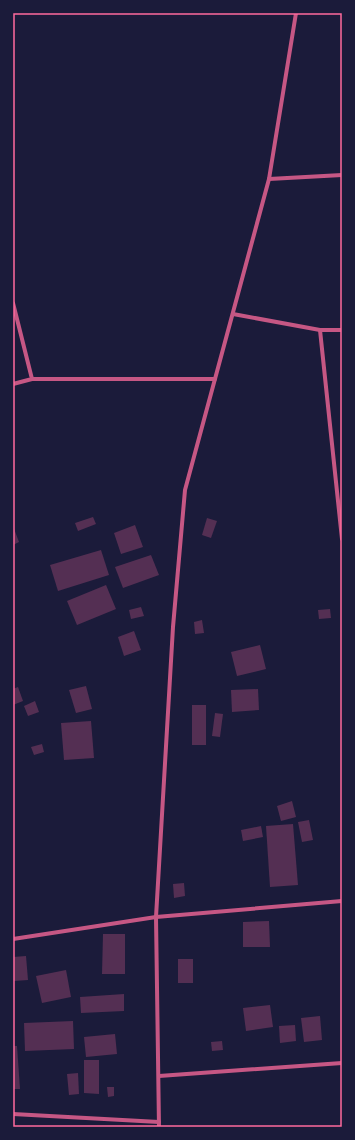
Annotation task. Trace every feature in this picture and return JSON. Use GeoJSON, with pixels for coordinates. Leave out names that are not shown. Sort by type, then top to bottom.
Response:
{"type":"FeatureCollection","features":[{"type":"Feature","properties":{"kind":"street"},"geometry":{"type":"LineString","coordinates":[[13,1114],[159,1125],[156,917],[173,627],[185,490],[269,179],[296,13]]}},
{"type":"Feature","properties":{"kind":"street"},"geometry":{"type":"LineString","coordinates":[[269,179],[342,174]]}},
{"type":"Feature","properties":{"kind":"street"},"geometry":{"type":"LineString","coordinates":[[13,303],[32,379]]}},
{"type":"Feature","properties":{"kind":"street"},"geometry":{"type":"LineString","coordinates":[[233,314],[320,330],[342,330]]}},
{"type":"Feature","properties":{"kind":"street"},"geometry":{"type":"LineString","coordinates":[[320,330],[342,539]]}},
{"type":"Feature","properties":{"kind":"street"},"geometry":{"type":"LineString","coordinates":[[13,384],[32,379],[215,379]]}},
{"type":"Feature","properties":{"kind":"street"},"geometry":{"type":"LineString","coordinates":[[13,940],[156,917],[342,901]]}},
{"type":"Feature","properties":{"kind":"street"},"geometry":{"type":"LineString","coordinates":[[159,1076],[342,1063]]}},
{"type":"Feature","properties":{"kind":"building"},"geometry":{"type":"Polygon","coordinates":[[[93,517],[96,524],[78,531],[75,523],[93,517]]]}},
{"type":"Feature","properties":{"kind":"building"},"geometry":{"type":"Polygon","coordinates":[[[207,518],[217,521],[211,538],[202,535],[207,518]]]}},
{"type":"Feature","properties":{"kind":"building"},"geometry":{"type":"Polygon","coordinates":[[[135,525],[143,547],[121,554],[114,533],[135,525]]]}},
{"type":"Feature","properties":{"kind":"building"},"geometry":{"type":"Polygon","coordinates":[[[13,526],[19,542],[13,545],[13,526]]]}},
{"type":"Feature","properties":{"kind":"building"},"geometry":{"type":"Polygon","coordinates":[[[101,550],[109,575],[58,591],[50,565],[101,550]]]}},
{"type":"Feature","properties":{"kind":"building"},"geometry":{"type":"Polygon","coordinates":[[[151,555],[159,575],[123,588],[115,567],[151,555]]]}},
{"type":"Feature","properties":{"kind":"building"},"geometry":{"type":"Polygon","coordinates":[[[106,585],[116,609],[77,625],[67,601],[106,585]]]}},
{"type":"Feature","properties":{"kind":"building"},"geometry":{"type":"Polygon","coordinates":[[[141,607],[144,616],[131,619],[129,610],[141,607]]]}},
{"type":"Feature","properties":{"kind":"building"},"geometry":{"type":"Polygon","coordinates":[[[330,609],[331,618],[319,619],[318,610],[330,609]]]}},
{"type":"Feature","properties":{"kind":"building"},"geometry":{"type":"Polygon","coordinates":[[[202,620],[204,633],[195,634],[194,622],[202,620]]]}},
{"type":"Feature","properties":{"kind":"building"},"geometry":{"type":"Polygon","coordinates":[[[134,631],[141,650],[124,656],[118,637],[134,631]]]}},
{"type":"Feature","properties":{"kind":"building"},"geometry":{"type":"Polygon","coordinates":[[[260,645],[266,669],[237,676],[231,652],[260,645]]]}},
{"type":"Feature","properties":{"kind":"building"},"geometry":{"type":"Polygon","coordinates":[[[86,686],[92,709],[76,713],[69,690],[86,686]]]}},
{"type":"Feature","properties":{"kind":"building"},"geometry":{"type":"Polygon","coordinates":[[[18,687],[23,701],[13,705],[13,689],[18,687]]]}},
{"type":"Feature","properties":{"kind":"building"},"geometry":{"type":"Polygon","coordinates":[[[258,689],[259,710],[232,712],[231,690],[258,689]]]}},
{"type":"Feature","properties":{"kind":"building"},"geometry":{"type":"Polygon","coordinates":[[[35,701],[39,712],[28,716],[24,706],[35,701]]]}},
{"type":"Feature","properties":{"kind":"building"},"geometry":{"type":"Polygon","coordinates":[[[192,705],[206,705],[206,745],[192,745],[192,705]]]}},
{"type":"Feature","properties":{"kind":"building"},"geometry":{"type":"Polygon","coordinates":[[[215,713],[223,714],[220,737],[212,736],[215,713]]]}},
{"type":"Feature","properties":{"kind":"building"},"geometry":{"type":"Polygon","coordinates":[[[91,721],[94,758],[64,760],[61,723],[91,721]]]}},
{"type":"Feature","properties":{"kind":"building"},"geometry":{"type":"Polygon","coordinates":[[[42,744],[44,752],[34,755],[31,747],[42,744]]]}},
{"type":"Feature","properties":{"kind":"building"},"geometry":{"type":"Polygon","coordinates":[[[292,801],[296,817],[281,821],[277,806],[292,801]]]}},
{"type":"Feature","properties":{"kind":"building"},"geometry":{"type":"Polygon","coordinates":[[[309,820],[313,840],[302,842],[298,822],[309,820]]]}},
{"type":"Feature","properties":{"kind":"building"},"geometry":{"type":"Polygon","coordinates":[[[293,824],[298,885],[270,887],[266,826],[293,824]]]}},
{"type":"Feature","properties":{"kind":"building"},"geometry":{"type":"Polygon","coordinates":[[[261,826],[263,837],[243,841],[241,830],[261,826]]]}},
{"type":"Feature","properties":{"kind":"building"},"geometry":{"type":"Polygon","coordinates":[[[184,883],[185,896],[174,898],[173,884],[184,883]]]}},
{"type":"Feature","properties":{"kind":"building"},"geometry":{"type":"Polygon","coordinates":[[[269,921],[270,947],[243,947],[243,922],[269,921]]]}},
{"type":"Feature","properties":{"kind":"building"},"geometry":{"type":"Polygon","coordinates":[[[103,934],[125,934],[125,974],[102,974],[103,934]]]}},
{"type":"Feature","properties":{"kind":"building"},"geometry":{"type":"Polygon","coordinates":[[[26,956],[28,980],[14,981],[13,957],[26,956]]]}},
{"type":"Feature","properties":{"kind":"building"},"geometry":{"type":"Polygon","coordinates":[[[178,959],[193,959],[193,983],[178,983],[178,959]]]}},
{"type":"Feature","properties":{"kind":"building"},"geometry":{"type":"Polygon","coordinates":[[[66,970],[71,997],[42,1003],[36,976],[66,970]]]}},
{"type":"Feature","properties":{"kind":"building"},"geometry":{"type":"Polygon","coordinates":[[[124,994],[124,1011],[81,1013],[80,997],[124,994]]]}},
{"type":"Feature","properties":{"kind":"building"},"geometry":{"type":"Polygon","coordinates":[[[270,1005],[273,1027],[246,1031],[243,1008],[270,1005]]]}},
{"type":"Feature","properties":{"kind":"building"},"geometry":{"type":"Polygon","coordinates":[[[320,1016],[322,1040],[304,1042],[301,1018],[320,1016]]]}},
{"type":"Feature","properties":{"kind":"building"},"geometry":{"type":"Polygon","coordinates":[[[73,1021],[74,1049],[25,1051],[24,1023],[73,1021]]]}},
{"type":"Feature","properties":{"kind":"building"},"geometry":{"type":"Polygon","coordinates":[[[295,1025],[296,1041],[280,1043],[279,1026],[295,1025]]]}},
{"type":"Feature","properties":{"kind":"building"},"geometry":{"type":"Polygon","coordinates":[[[115,1034],[117,1054],[86,1057],[84,1037],[115,1034]]]}},
{"type":"Feature","properties":{"kind":"building"},"geometry":{"type":"Polygon","coordinates":[[[222,1041],[223,1050],[212,1051],[211,1042],[222,1041]]]}},
{"type":"Feature","properties":{"kind":"building"},"geometry":{"type":"Polygon","coordinates":[[[13,1046],[17,1046],[20,1089],[13,1089],[13,1046]]]}},
{"type":"Feature","properties":{"kind":"building"},"geometry":{"type":"Polygon","coordinates":[[[84,1060],[99,1060],[99,1094],[84,1093],[84,1060]]]}},
{"type":"Feature","properties":{"kind":"building"},"geometry":{"type":"Polygon","coordinates":[[[78,1073],[79,1094],[69,1095],[67,1074],[78,1073]]]}},
{"type":"Feature","properties":{"kind":"building"},"geometry":{"type":"Polygon","coordinates":[[[107,1087],[114,1087],[114,1096],[108,1097],[107,1087]]]}}]}
